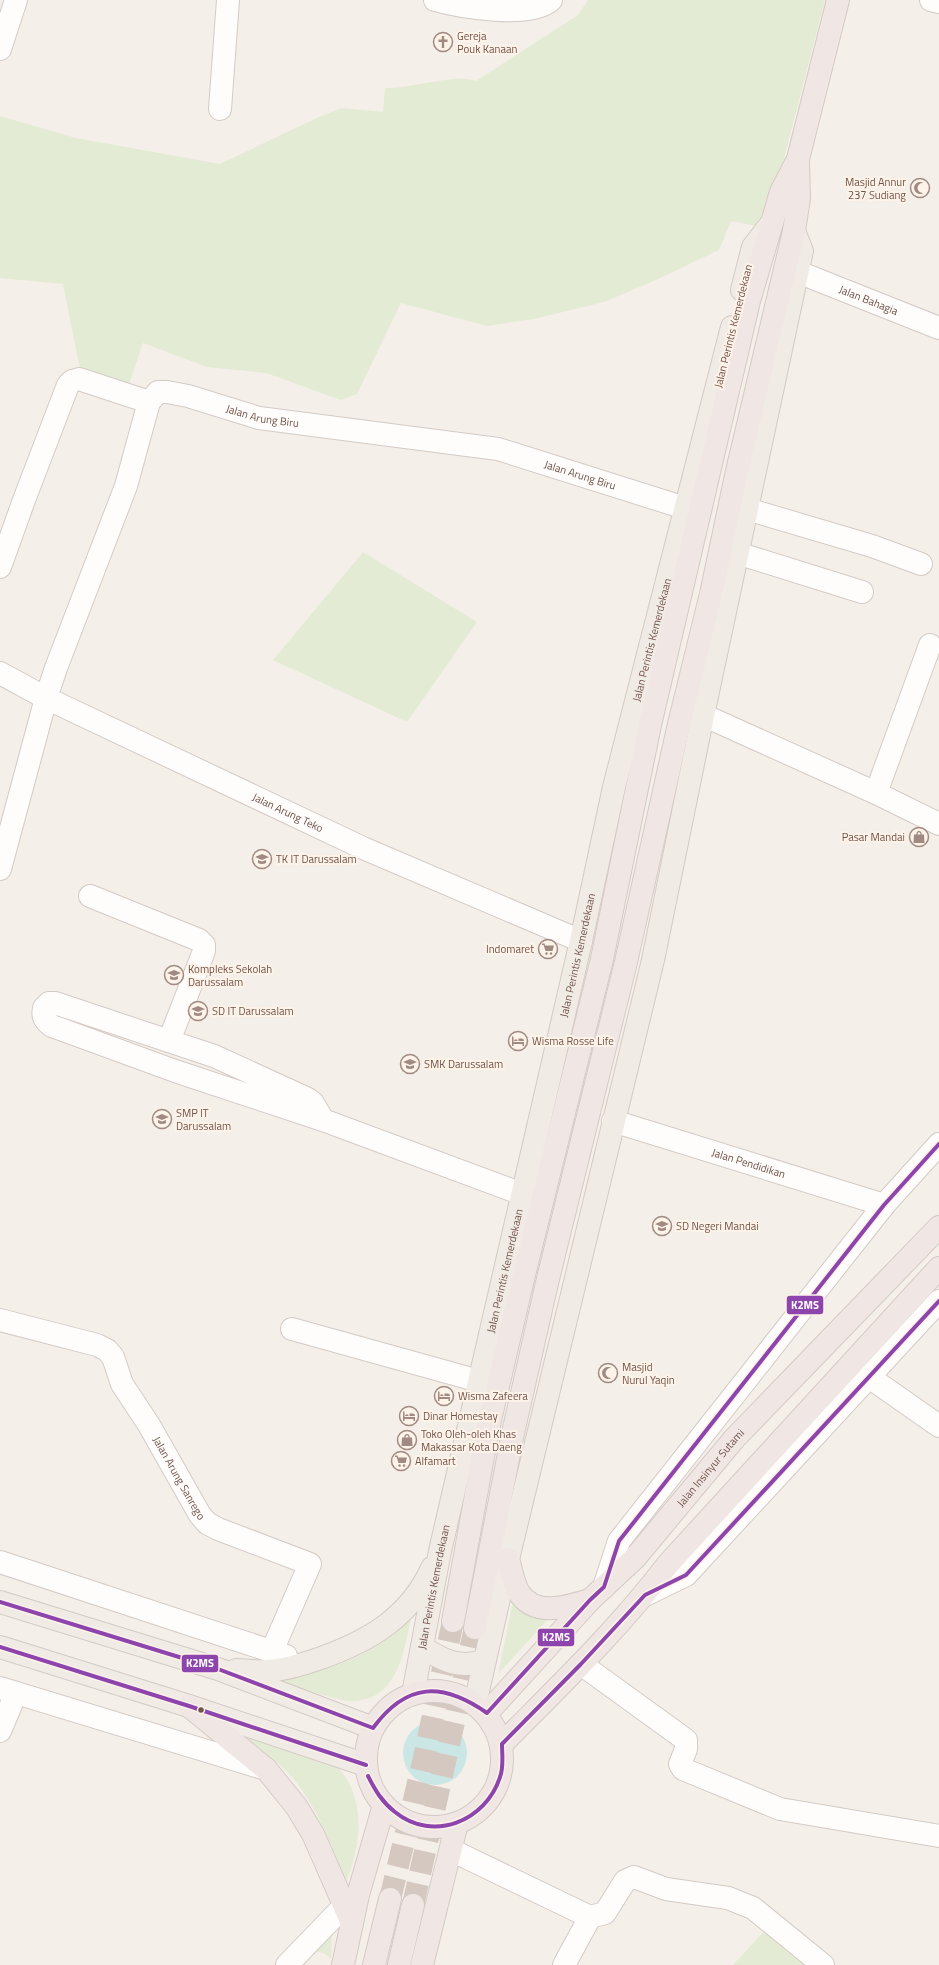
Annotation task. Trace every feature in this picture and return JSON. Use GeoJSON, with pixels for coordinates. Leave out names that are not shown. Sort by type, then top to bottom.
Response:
{"type":"FeatureCollection","features":[{"type":"Feature","properties":{"kind":"highway","name":"Jalan Perintis Kemerdekaan"},"geometry":{"type":"LineString","coordinates":[[453,1621],[492,1414],[602,959],[650,725],[680,590],[749,301],[770,225],[781,192],[798,159],[838,0]]}},
{"type":"Feature","properties":{"kind":"highway","name":"Jalan Perintis Kemerdekaan"},"geometry":{"type":"LineString","coordinates":[[475,1628],[513,1433],[624,970],[711,594],[737,470],[794,231],[799,198],[798,159]]}},
{"type":"Feature","properties":{"kind":"highway","name":"Jalan Insinyur Sutami"},"geometry":{"type":"LineString","coordinates":[[481,1709],[635,1558],[734,1440],[939,1227]]}},
{"type":"Feature","properties":{"kind":"highway"},"geometry":{"type":"LineString","coordinates":[[502,1744],[582,1664],[645,1595],[668,1564],[939,1268]]}},
{"type":"Feature","properties":{"kind":"highway"},"geometry":{"type":"LineString","coordinates":[[508,1558],[519,1593],[528,1602],[537,1607],[564,1608],[597,1594]]}},
{"type":"Feature","properties":{"kind":"highway"},"geometry":{"type":"LineString","coordinates":[[434,1691],[449,1693],[466,1698],[481,1709],[502,1744],[503,1764],[500,1776],[491,1796],[476,1812],[457,1823],[435,1827],[418,1825],[402,1819],[384,1805],[372,1787],[366,1765],[366,1753],[373,1728],[386,1711],[403,1698],[413,1694],[434,1691]]}},
{"type":"Feature","properties":{"kind":"highway"},"geometry":{"type":"LineString","coordinates":[[188,1706],[266,1769],[296,1806],[313,1834],[348,1914]]}},
{"type":"Feature","properties":{"kind":"highway"},"geometry":{"type":"LineString","coordinates":[[343,1965],[348,1914],[358,1895],[384,1805]]}},
{"type":"Feature","properties":{"kind":"highway"},"geometry":{"type":"LineString","coordinates":[[422,1965],[439,1893],[452,1850],[457,1823]]}},
{"type":"Feature","properties":{"kind":"highway"},"geometry":{"type":"LineString","coordinates":[[374,1965],[390,1899]]}},
{"type":"Feature","properties":{"kind":"highway"},"geometry":{"type":"LineString","coordinates":[[399,1965],[414,1905]]}},
{"type":"Feature","properties":{"kind":"main road","name":"Jalan Perintis Kemerdekaan"},"geometry":{"type":"LineString","coordinates":[[413,1694],[443,1544],[479,1381],[581,941],[614,787],[753,247],[770,225]]}},
{"type":"Feature","properties":{"kind":"main road"},"geometry":{"type":"LineString","coordinates":[[481,1709],[485,1660],[508,1558],[653,960],[703,715],[798,272],[802,251],[794,231]]}},
{"type":"Feature","properties":{"kind":"main road"},"geometry":{"type":"LineString","coordinates":[[218,1669],[267,1671],[306,1663],[349,1648],[373,1635],[397,1616],[425,1583],[443,1544]]}},
{"type":"Feature","properties":{"kind":"main road"},"geometry":{"type":"LineString","coordinates":[[0,1602],[218,1669],[373,1728]]}},
{"type":"Feature","properties":{"kind":"main road"},"geometry":{"type":"LineString","coordinates":[[0,1647],[188,1706],[366,1765]]}},
{"type":"Feature","properties":{"kind":"main road"},"geometry":{"type":"LineString","coordinates":[[422,1647],[436,1656],[456,1664],[474,1665],[485,1660]]}},
{"type":"Feature","properties":{"kind":"street"},"geometry":{"type":"LineString","coordinates":[[0,49],[16,0]]}},
{"type":"Feature","properties":{"kind":"street"},"geometry":{"type":"LineString","coordinates":[[220,109],[228,0]]}},
{"type":"Feature","properties":{"kind":"street"},"geometry":{"type":"LineString","coordinates":[[442,1],[500,10],[533,7],[546,4],[551,0]]}},
{"type":"Feature","properties":{"kind":"street"},"geometry":{"type":"LineString","coordinates":[[932,0],[939,2]]}},
{"type":"Feature","properties":{"kind":"street","name":"Jalan Bahagia"},"geometry":{"type":"LineString","coordinates":[[798,272],[939,328]]}},
{"type":"Feature","properties":{"kind":"street"},"geometry":{"type":"LineString","coordinates":[[0,567],[68,385],[72,381],[79,379],[148,402],[126,486],[56,668],[46,698],[0,869]]}},
{"type":"Feature","properties":{"kind":"street","name":"Jalan Arung Biru"},"geometry":{"type":"LineString","coordinates":[[148,402],[158,392],[167,392],[188,396],[259,418],[498,449],[685,508]]}},
{"type":"Feature","properties":{"kind":"street"},"geometry":{"type":"LineString","coordinates":[[747,509],[872,546],[921,564]]}},
{"type":"Feature","properties":{"kind":"street"},"geometry":{"type":"LineString","coordinates":[[738,553],[862,592]]}},
{"type":"Feature","properties":{"kind":"street"},"geometry":{"type":"LineString","coordinates":[[876,793],[930,645]]}},
{"type":"Feature","properties":{"kind":"street","name":"Jalan Arung Teko"},"geometry":{"type":"LineString","coordinates":[[0,673],[46,698],[363,848],[581,941]]}},
{"type":"Feature","properties":{"kind":"street"},"geometry":{"type":"LineString","coordinates":[[703,715],[876,793],[939,824]]}},
{"type":"Feature","properties":{"kind":"street"},"geometry":{"type":"LineString","coordinates":[[90,896],[199,940],[204,945],[204,951],[177,1043],[175,1071]]}},
{"type":"Feature","properties":{"kind":"street"},"geometry":{"type":"LineString","coordinates":[[323,1120],[308,1099],[214,1056],[55,1003],[49,1003],[44,1008],[43,1014],[45,1020],[52,1026],[175,1071],[323,1120],[522,1194]]}},
{"type":"Feature","properties":{"kind":"street","name":"Jalan Pendidikan"},"geometry":{"type":"LineString","coordinates":[[613,1121],[884,1205]]}},
{"type":"Feature","properties":{"kind":"street"},"geometry":{"type":"LineString","coordinates":[[597,1594],[619,1541],[884,1205],[939,1144]]}},
{"type":"Feature","properties":{"kind":"street"},"geometry":{"type":"LineString","coordinates":[[645,1595],[686,1575],[939,1301]]}},
{"type":"Feature","properties":{"kind":"street","name":"Jalan Arung Sanrego"},"geometry":{"type":"LineString","coordinates":[[0,1320],[97,1345],[107,1350],[113,1357],[122,1384],[149,1425],[200,1516],[218,1529],[310,1564],[272,1651]]}},
{"type":"Feature","properties":{"kind":"street"},"geometry":{"type":"LineString","coordinates":[[292,1329],[479,1381]]}},
{"type":"Feature","properties":{"kind":"street"},"geometry":{"type":"LineString","coordinates":[[870,1377],[939,1426]]}},
{"type":"Feature","properties":{"kind":"street"},"geometry":{"type":"LineString","coordinates":[[0,1562],[306,1663]]}},
{"type":"Feature","properties":{"kind":"street"},"geometry":{"type":"LineString","coordinates":[[582,1664],[686,1740],[686,1749],[680,1764],[683,1770],[780,1809],[939,1836]]}},
{"type":"Feature","properties":{"kind":"street"},"geometry":{"type":"LineString","coordinates":[[0,1731],[8,1690],[266,1769]]}},
{"type":"Feature","properties":{"kind":"street"},"geometry":{"type":"LineString","coordinates":[[452,1850],[590,1917],[605,1913],[624,1881],[634,1877],[666,1889],[728,1898],[753,1908],[822,1965]]}},
{"type":"Feature","properties":{"kind":"street"},"geometry":{"type":"LineString","coordinates":[[287,1965],[348,1914]]}},
{"type":"Feature","properties":{"kind":"street"},"geometry":{"type":"LineString","coordinates":[[564,1965],[590,1917]]}},
{"type":"Feature","properties":{"kind":"street"},"geometry":{"type":"LineString","coordinates":[[293,1965],[299,1962],[312,1965]]}},
{"type":"Feature","properties":{"kind":"green space"},"geometry":{"type":"Polygon","coordinates":[[[588,0],[825,0],[766,228],[731,221],[719,250],[654,281],[604,302],[534,319],[487,326],[401,303],[357,394],[341,400],[266,373],[207,367],[143,343],[129,384],[80,369],[63,284],[0,278],[0,116],[76,138],[220,164],[319,117],[342,108],[383,112],[385,88],[396,88],[456,79],[476,81],[578,15],[588,0]]]}},
{"type":"Feature","properties":{"kind":"green space"},"geometry":{"type":"Polygon","coordinates":[[[363,552],[477,622],[407,722],[273,660],[363,552]]]}},
{"type":"Feature","properties":{"kind":"green space"},"geometry":{"type":"Polygon","coordinates":[[[514,1596],[552,1615],[498,1674],[512,1606],[514,1596]]]}},
{"type":"Feature","properties":{"kind":"green space"},"geometry":{"type":"Polygon","coordinates":[[[411,1617],[405,1647],[395,1675],[387,1686],[376,1695],[363,1700],[346,1701],[278,1683],[328,1668],[365,1653],[399,1629],[411,1617]]]}},
{"type":"Feature","properties":{"kind":"green space"},"geometry":{"type":"Polygon","coordinates":[[[238,1732],[321,1754],[340,1769],[349,1783],[355,1799],[358,1815],[356,1849],[346,1882],[319,1818],[301,1788],[279,1764],[255,1749],[238,1732]]]}},
{"type":"Feature","properties":{"kind":"green space"},"geometry":{"type":"Polygon","coordinates":[[[332,1927],[331,1959],[321,1952],[309,1952],[332,1927]]]}},
{"type":"Feature","properties":{"kind":"green space"},"geometry":{"type":"Polygon","coordinates":[[[767,1928],[812,1965],[733,1965],[767,1928]]]}},
{"type":"Feature","properties":{"kind":"water"},"geometry":{"type":"Polygon","coordinates":[[[435,1721],[447,1723],[458,1730],[465,1741],[467,1753],[465,1765],[458,1776],[447,1783],[435,1785],[423,1783],[412,1776],[405,1765],[403,1753],[405,1741],[412,1730],[423,1723],[435,1721]]]}},
{"type":"Feature","properties":{"kind":"tunnel"},"geometry":{"type":"LineString","coordinates":[[390,1899],[423,1762],[453,1621]]}},
{"type":"Feature","properties":{"kind":"tunnel"},"geometry":{"type":"LineString","coordinates":[[413,1905],[475,1628]]}},
{"type":"Feature","properties":{"kind":"transit line","name":"K2MS"},"geometry":{"type":"LineString","coordinates":[[0,1602],[218,1669],[373,1728],[386,1713],[399,1702],[412,1695],[426,1692],[440,1692],[455,1696],[471,1703],[487,1713],[590,1600],[604,1587],[619,1541],[884,1205],[939,1144]]}},
{"type":"Feature","properties":{"kind":"transit line","name":"K2MS"},"geometry":{"type":"LineString","coordinates":[[368,1776],[379,1796],[386,1804],[395,1812],[410,1821],[425,1826],[441,1826],[456,1823],[471,1816],[483,1805],[493,1792],[500,1777],[502,1765],[502,1744],[581,1664],[645,1595],[686,1575],[939,1301]]}},
{"type":"Feature","properties":{"kind":"transit line","name":"K2MS"},"geometry":{"type":"LineString","coordinates":[[0,1647],[189,1706],[366,1765]]}},
{"type":"Feature","properties":{"kind":"place","name":"Gereja Pouk Kanaan"},"geometry":{"type":"Point","coordinates":[443,42]}},
{"type":"Feature","properties":{"kind":"place","name":"Masjid Annur 237 Sudiang"},"geometry":{"type":"Point","coordinates":[920,188]}},
{"type":"Feature","properties":{"kind":"place","name":"Pasar Mandai"},"geometry":{"type":"Point","coordinates":[919,837]}},
{"type":"Feature","properties":{"kind":"place","name":"TK IT Darussalam"},"geometry":{"type":"Point","coordinates":[262,859]}},
{"type":"Feature","properties":{"kind":"place","name":"Indomaret"},"geometry":{"type":"Point","coordinates":[548,949]}},
{"type":"Feature","properties":{"kind":"place","name":"Kompleks Sekolah Darussalam"},"geometry":{"type":"Point","coordinates":[174,975]}},
{"type":"Feature","properties":{"kind":"place","name":"SD IT Darussalam"},"geometry":{"type":"Point","coordinates":[198,1011]}},
{"type":"Feature","properties":{"kind":"place","name":"Wisma Rosse Life"},"geometry":{"type":"Point","coordinates":[518,1041]}},
{"type":"Feature","properties":{"kind":"place","name":"SMK Darussalam"},"geometry":{"type":"Point","coordinates":[410,1064]}},
{"type":"Feature","properties":{"kind":"place","name":"SMP IT Darussalam"},"geometry":{"type":"Point","coordinates":[162,1119]}},
{"type":"Feature","properties":{"kind":"place","name":"SD Negeri Mandai"},"geometry":{"type":"Point","coordinates":[662,1226]}},
{"type":"Feature","properties":{"kind":"place","name":"Masjid Nurul Yaqin"},"geometry":{"type":"Point","coordinates":[608,1373]}},
{"type":"Feature","properties":{"kind":"place","name":"Wisma Zafeera"},"geometry":{"type":"Point","coordinates":[444,1396]}},
{"type":"Feature","properties":{"kind":"place","name":"Dinar Homestay"},"geometry":{"type":"Point","coordinates":[409,1416]}},
{"type":"Feature","properties":{"kind":"place","name":"Toko Oleh-oleh Khas Makassar Kota Daeng"},"geometry":{"type":"Point","coordinates":[407,1440]}},
{"type":"Feature","properties":{"kind":"place","name":"Alfamart"},"geometry":{"type":"Point","coordinates":[401,1461]}}]}
